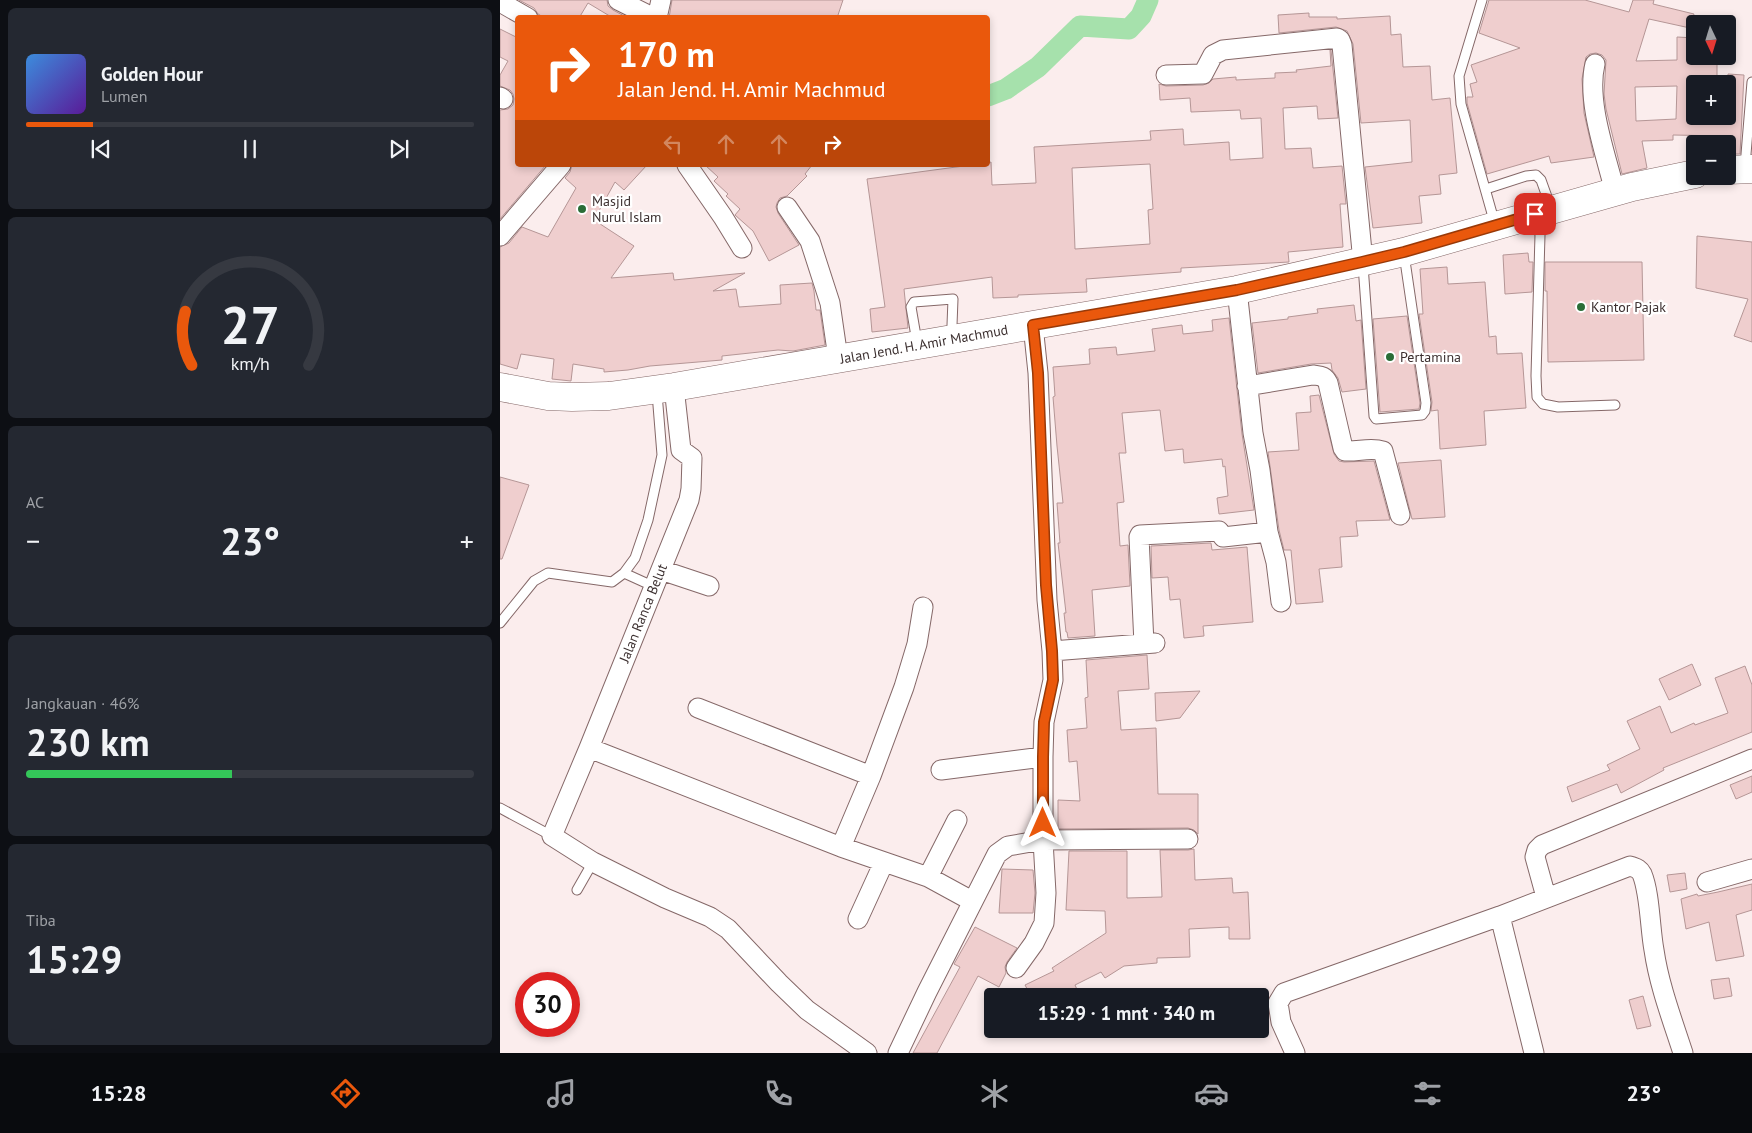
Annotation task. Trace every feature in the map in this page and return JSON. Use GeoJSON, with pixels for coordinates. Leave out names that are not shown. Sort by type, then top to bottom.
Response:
{"type":"FeatureCollection","features":[{"type":"Feature","properties":{"kind":"highway","name":"Jalan Jend. H. Amir Machmud"},"geometry":{"type":"LineString","coordinates":[[500,387],[548,396],[609,396],[1237,290],[1404,252],[1543,211],[1686,176]]}},
{"type":"Feature","properties":{"kind":"street"},"geometry":{"type":"LineString","coordinates":[[618,0],[649,15]]}},
{"type":"Feature","properties":{"kind":"street"},"geometry":{"type":"LineString","coordinates":[[656,15],[661,0]]}},
{"type":"Feature","properties":{"kind":"street"},"geometry":{"type":"LineString","coordinates":[[500,2],[523,15]]}},
{"type":"Feature","properties":{"kind":"street"},"geometry":{"type":"LineString","coordinates":[[1166,76],[1203,74],[1213,55],[1223,50],[1337,38],[1340,40],[1343,55],[1362,262]]}},
{"type":"Feature","properties":{"kind":"street"},"geometry":{"type":"LineString","coordinates":[[1595,64],[1592,74],[1594,104],[1615,192]]}},
{"type":"Feature","properties":{"kind":"street"},"geometry":{"type":"LineString","coordinates":[[500,236],[507,215],[559,167]]}},
{"type":"Feature","properties":{"kind":"street"},"geometry":{"type":"LineString","coordinates":[[688,167],[717,207],[742,248]]}},
{"type":"Feature","properties":{"kind":"street"},"geometry":{"type":"LineString","coordinates":[[787,207],[810,241],[830,303],[838,358]]}},
{"type":"Feature","properties":{"kind":"street"},"geometry":{"type":"LineString","coordinates":[[1237,290],[1247,386],[1268,532],[1276,562],[1281,602]]}},
{"type":"Feature","properties":{"kind":"street"},"geometry":{"type":"LineString","coordinates":[[1016,968],[1034,944],[1044,924],[1046,893],[1043,840],[1044,722],[1053,680],[1047,591],[1038,373],[1033,325]]}},
{"type":"Feature","properties":{"kind":"street"},"geometry":{"type":"LineString","coordinates":[[1247,386],[1313,376],[1325,378],[1328,383],[1343,448],[1345,451],[1376,448],[1383,451],[1400,515]]}},
{"type":"Feature","properties":{"kind":"street","name":"Jalan Ranca Belut"},"geometry":{"type":"LineString","coordinates":[[552,836],[689,500],[692,458],[681,450],[665,388]]}},
{"type":"Feature","properties":{"kind":"street"},"geometry":{"type":"LineString","coordinates":[[1052,651],[1150,644],[1140,535],[1219,531],[1223,537],[1268,532]]}},
{"type":"Feature","properties":{"kind":"street"},"geometry":{"type":"LineString","coordinates":[[661,570],[709,586]]}},
{"type":"Feature","properties":{"kind":"street"},"geometry":{"type":"LineString","coordinates":[[841,848],[871,776],[904,687],[917,644],[923,607]]}},
{"type":"Feature","properties":{"kind":"street"},"geometry":{"type":"LineString","coordinates":[[698,708],[871,776]]}},
{"type":"Feature","properties":{"kind":"street"},"geometry":{"type":"LineString","coordinates":[[589,748],[841,848],[928,877],[972,901]]}},
{"type":"Feature","properties":{"kind":"street"},"geometry":{"type":"LineString","coordinates":[[941,770],[1043,757]]}},
{"type":"Feature","properties":{"kind":"street"},"geometry":{"type":"LineString","coordinates":[[1546,897],[1535,857],[1537,850],[1542,844],[1752,759]]}},
{"type":"Feature","properties":{"kind":"street"},"geometry":{"type":"LineString","coordinates":[[928,877],[957,820]]}},
{"type":"Feature","properties":{"kind":"street"},"geometry":{"type":"LineString","coordinates":[[552,836],[593,862],[665,898],[710,917],[728,929],[779,983],[808,1010],[867,1053]]}},
{"type":"Feature","properties":{"kind":"street"},"geometry":{"type":"LineString","coordinates":[[898,1053],[972,901],[998,854],[1008,846],[1043,840],[1188,839]]}},
{"type":"Feature","properties":{"kind":"street"},"geometry":{"type":"LineString","coordinates":[[858,919],[884,862]]}},
{"type":"Feature","properties":{"kind":"street"},"geometry":{"type":"LineString","coordinates":[[1294,1053],[1281,1022],[1278,1003],[1284,993],[1500,916],[1630,866],[1637,868],[1642,873],[1654,952],[1683,1053]]}},
{"type":"Feature","properties":{"kind":"street"},"geometry":{"type":"LineString","coordinates":[[1707,882],[1752,869]]}},
{"type":"Feature","properties":{"kind":"street"},"geometry":{"type":"LineString","coordinates":[[1500,916],[1534,1053]]}},
{"type":"Feature","properties":{"kind":"lane"},"geometry":{"type":"LineString","coordinates":[[1482,0],[1459,76],[1461,104],[1495,225]]}},
{"type":"Feature","properties":{"kind":"lane"},"geometry":{"type":"LineString","coordinates":[[1741,169],[1752,82]]}},
{"type":"Feature","properties":{"kind":"lane"},"geometry":{"type":"LineString","coordinates":[[1486,190],[1526,176],[1536,175],[1541,180],[1543,211],[1540,235],[1537,397],[1543,404],[1558,407],[1615,405]]}},
{"type":"Feature","properties":{"kind":"lane"},"geometry":{"type":"LineString","coordinates":[[1362,262],[1374,416],[1376,419],[1422,415],[1426,404],[1404,252]]}},
{"type":"Feature","properties":{"kind":"lane"},"geometry":{"type":"LineString","coordinates":[[918,345],[911,307],[914,302],[953,299],[952,324],[954,339]]}},
{"type":"Feature","properties":{"kind":"lane"},"geometry":{"type":"LineString","coordinates":[[500,623],[534,581],[548,573],[612,582],[624,573],[635,558],[648,520],[662,455],[665,388]]}},
{"type":"Feature","properties":{"kind":"lane"},"geometry":{"type":"LineString","coordinates":[[624,573],[646,583]]}},
{"type":"Feature","properties":{"kind":"lane"},"geometry":{"type":"LineString","coordinates":[[500,808],[552,836]]}},
{"type":"Feature","properties":{"kind":"lane"},"geometry":{"type":"LineString","coordinates":[[577,890],[593,862]]}},
{"type":"Feature","properties":{"kind":"building"},"geometry":{"type":"Polygon","coordinates":[[[519,0],[607,0],[608,6],[622,15],[608,15],[588,3],[581,15],[540,15],[534,8],[519,0]]]}},
{"type":"Feature","properties":{"kind":"building"},"geometry":{"type":"Polygon","coordinates":[[[672,0],[843,0],[838,15],[670,15],[672,0]]]}},
{"type":"Feature","properties":{"kind":"building"},"geometry":{"type":"Polygon","coordinates":[[[1489,0],[1585,0],[1629,12],[1633,0],[1654,0],[1653,4],[1694,14],[1686,15],[1686,27],[1649,19],[1636,61],[1677,60],[1677,37],[1686,38],[1686,65],[1717,65],[1717,75],[1686,75],[1686,125],[1736,125],[1736,75],[1728,74],[1744,75],[1740,154],[1736,154],[1736,135],[1673,135],[1673,140],[1642,141],[1647,168],[1622,174],[1606,109],[1604,94],[1606,60],[1602,55],[1596,53],[1586,57],[1582,79],[1584,113],[1594,157],[1551,163],[1549,156],[1487,174],[1467,103],[1467,97],[1473,97],[1470,84],[1477,82],[1471,65],[1520,48],[1479,33],[1489,0]],[[1677,86],[1635,87],[1636,121],[1676,119],[1677,86]]]}},
{"type":"Feature","properties":{"kind":"building"},"geometry":{"type":"Polygon","coordinates":[[[1309,13],[1309,17],[1337,17],[1337,19],[1390,16],[1391,35],[1401,34],[1403,67],[1430,66],[1432,100],[1450,98],[1457,173],[1439,175],[1441,194],[1419,196],[1422,223],[1373,228],[1365,167],[1412,162],[1410,120],[1361,123],[1353,44],[1347,31],[1336,27],[1279,33],[1278,15],[1309,13]]]}},
{"type":"Feature","properties":{"kind":"building"},"geometry":{"type":"Polygon","coordinates":[[[500,29],[515,36],[515,167],[544,167],[500,219],[500,110],[508,109],[513,105],[514,99],[510,90],[500,86],[500,75],[508,61],[500,57],[500,29]]]}},
{"type":"Feature","properties":{"kind":"building"},"geometry":{"type":"Polygon","coordinates":[[[1331,50],[1338,118],[1318,119],[1317,106],[1283,108],[1285,149],[1311,148],[1313,168],[1342,166],[1346,204],[1340,204],[1343,247],[1288,252],[1289,262],[1181,268],[1181,272],[1086,279],[1087,292],[993,298],[992,277],[904,289],[908,328],[872,332],[870,309],[885,307],[867,179],[956,167],[990,167],[991,162],[992,185],[1036,183],[1034,147],[1151,140],[1150,131],[1183,129],[1184,145],[1229,142],[1230,160],[1263,158],[1261,118],[1241,119],[1240,110],[1191,112],[1190,98],[1160,100],[1159,84],[1166,86],[1203,85],[1213,79],[1236,77],[1236,80],[1275,78],[1275,73],[1297,72],[1296,70],[1331,66],[1331,50]],[[1150,164],[1072,168],[1075,249],[1150,244],[1148,210],[1153,209],[1150,164]]]}},
{"type":"Feature","properties":{"kind":"building"},"geometry":{"type":"Polygon","coordinates":[[[571,167],[645,167],[624,190],[615,182],[594,220],[634,246],[611,278],[673,273],[674,280],[745,273],[713,291],[736,289],[739,307],[781,304],[780,285],[812,283],[816,310],[820,310],[825,345],[793,351],[778,350],[722,356],[722,360],[604,372],[604,369],[573,364],[571,381],[552,379],[554,359],[521,354],[517,369],[500,364],[500,247],[509,243],[522,227],[548,237],[576,188],[565,178],[571,167]]]}},
{"type":"Feature","properties":{"kind":"building"},"geometry":{"type":"Polygon","coordinates":[[[707,167],[810,167],[805,174],[807,176],[787,196],[780,198],[776,207],[799,245],[769,261],[753,231],[735,215],[740,209],[714,181],[718,177],[707,167]]]}},
{"type":"Feature","properties":{"kind":"building"},"geometry":{"type":"Polygon","coordinates":[[[1697,236],[1752,242],[1752,342],[1734,336],[1748,299],[1696,288],[1697,236]]]}},
{"type":"Feature","properties":{"kind":"building"},"geometry":{"type":"Polygon","coordinates":[[[1528,253],[1529,262],[1533,262],[1532,292],[1505,294],[1503,255],[1528,253]]]}},
{"type":"Feature","properties":{"kind":"building"},"geometry":{"type":"Polygon","coordinates":[[[1545,262],[1642,262],[1644,360],[1548,362],[1545,262]]]}},
{"type":"Feature","properties":{"kind":"building"},"geometry":{"type":"Polygon","coordinates":[[[1447,267],[1448,284],[1485,282],[1489,337],[1496,336],[1497,354],[1522,353],[1526,408],[1484,411],[1486,445],[1440,449],[1438,410],[1431,411],[1432,402],[1419,314],[1423,314],[1420,269],[1447,267]]]}},
{"type":"Feature","properties":{"kind":"building"},"geometry":{"type":"Polygon","coordinates":[[[1354,305],[1356,321],[1361,320],[1366,389],[1342,392],[1338,378],[1332,370],[1331,363],[1311,364],[1258,373],[1252,323],[1318,313],[1317,309],[1354,305]]]}},
{"type":"Feature","properties":{"kind":"building"},"geometry":{"type":"Polygon","coordinates":[[[1407,316],[1420,403],[1419,409],[1380,412],[1373,319],[1407,316]]]}},
{"type":"Feature","properties":{"kind":"building"},"geometry":{"type":"Polygon","coordinates":[[[1229,318],[1242,434],[1254,510],[1219,514],[1217,498],[1228,496],[1225,466],[1223,467],[1222,459],[1184,463],[1183,449],[1165,451],[1160,410],[1122,413],[1126,453],[1119,453],[1124,502],[1117,503],[1120,546],[1128,545],[1130,586],[1092,590],[1095,636],[1068,638],[1058,543],[1060,543],[1057,503],[1063,503],[1053,397],[1055,396],[1053,367],[1090,364],[1089,349],[1116,347],[1117,355],[1155,351],[1152,329],[1182,325],[1183,334],[1213,331],[1212,320],[1229,318]]]}},
{"type":"Feature","properties":{"kind":"building"},"geometry":{"type":"Polygon","coordinates":[[[1319,395],[1334,454],[1339,461],[1344,462],[1374,461],[1390,520],[1356,521],[1358,536],[1340,537],[1342,567],[1319,569],[1323,602],[1296,604],[1291,550],[1284,550],[1279,530],[1268,452],[1299,450],[1296,413],[1311,412],[1310,396],[1319,395]]]}},
{"type":"Feature","properties":{"kind":"building"},"geometry":{"type":"Polygon","coordinates":[[[1441,460],[1445,517],[1412,519],[1398,463],[1441,460]]]}},
{"type":"Feature","properties":{"kind":"building"},"geometry":{"type":"Polygon","coordinates":[[[500,477],[529,485],[502,559],[500,559],[500,477]]]}},
{"type":"Feature","properties":{"kind":"building"},"geometry":{"type":"Polygon","coordinates":[[[1211,543],[1212,550],[1247,547],[1253,622],[1203,626],[1204,636],[1184,638],[1180,599],[1170,600],[1168,577],[1152,578],[1151,546],[1211,543]]]}},
{"type":"Feature","properties":{"kind":"building"},"geometry":{"type":"Polygon","coordinates":[[[1147,655],[1149,689],[1118,691],[1121,730],[1156,728],[1158,794],[1198,794],[1198,834],[1188,828],[1058,829],[1058,800],[1080,801],[1077,761],[1069,762],[1067,730],[1087,728],[1085,698],[1088,697],[1086,660],[1147,655]]]}},
{"type":"Feature","properties":{"kind":"building"},"geometry":{"type":"Polygon","coordinates":[[[1692,664],[1701,685],[1669,700],[1659,679],[1692,664]]]}},
{"type":"Feature","properties":{"kind":"building"},"geometry":{"type":"Polygon","coordinates":[[[1745,666],[1752,685],[1752,732],[1663,768],[1664,770],[1621,793],[1617,784],[1572,802],[1567,787],[1610,770],[1607,765],[1640,749],[1627,721],[1660,706],[1671,733],[1694,723],[1695,725],[1728,713],[1715,678],[1745,666]]]}},
{"type":"Feature","properties":{"kind":"building"},"geometry":{"type":"Polygon","coordinates":[[[1200,691],[1180,718],[1156,721],[1155,693],[1200,691]]]}},
{"type":"Feature","properties":{"kind":"building"},"geometry":{"type":"Polygon","coordinates":[[[1752,776],[1752,792],[1736,799],[1730,785],[1752,776]]]}},
{"type":"Feature","properties":{"kind":"building"},"geometry":{"type":"Polygon","coordinates":[[[1194,849],[1195,880],[1232,878],[1233,893],[1248,892],[1250,939],[1229,939],[1229,927],[1189,929],[1190,957],[1157,958],[1157,963],[1124,966],[1105,978],[1101,972],[1075,985],[1076,988],[1027,988],[1025,985],[1054,971],[1052,968],[1106,933],[1105,911],[1066,910],[1069,851],[1127,851],[1127,898],[1162,897],[1160,850],[1194,849]]]}},
{"type":"Feature","properties":{"kind":"building"},"geometry":{"type":"Polygon","coordinates":[[[1002,869],[1033,870],[1035,893],[1033,913],[999,913],[1002,869]]]}},
{"type":"Feature","properties":{"kind":"building"},"geometry":{"type":"Polygon","coordinates":[[[1685,873],[1687,889],[1670,892],[1667,875],[1685,873]]]}},
{"type":"Feature","properties":{"kind":"building"},"geometry":{"type":"Polygon","coordinates":[[[1752,884],[1752,910],[1736,915],[1744,956],[1716,961],[1709,922],[1686,929],[1681,899],[1697,894],[1698,896],[1752,884]]]}},
{"type":"Feature","properties":{"kind":"building"},"geometry":{"type":"Polygon","coordinates":[[[975,927],[1017,948],[1007,962],[1005,967],[1006,973],[999,987],[978,976],[937,1053],[913,1053],[960,967],[954,964],[975,927]]]}},
{"type":"Feature","properties":{"kind":"building"},"geometry":{"type":"Polygon","coordinates":[[[1729,978],[1732,996],[1714,999],[1711,980],[1729,978]]]}},
{"type":"Feature","properties":{"kind":"building"},"geometry":{"type":"Polygon","coordinates":[[[1643,996],[1651,1026],[1637,1029],[1629,1000],[1643,996]]]}},
{"type":"Feature","properties":{"kind":"waterway"},"geometry":{"type":"LineString","coordinates":[[990,95],[1006,89],[1038,67],[1080,26],[1129,29],[1141,16],[1148,0]]}},
{"type":"Feature","properties":{"kind":"place","name":"Masjid Nurul Islam"},"geometry":{"type":"Point","coordinates":[582,209]}},
{"type":"Feature","properties":{"kind":"place","name":"Kantor Pajak"},"geometry":{"type":"Point","coordinates":[1581,307]}},
{"type":"Feature","properties":{"kind":"place","name":"Pertamina"},"geometry":{"type":"Point","coordinates":[1390,357]}},
{"type":"Feature","properties":{"kind":"route"},"geometry":{"type":"LineString","coordinates":[[1043,823],[1044,722],[1053,680],[1046,585],[1038,373],[1033,325],[1237,290],[1404,252],[1535,214]]}}]}
